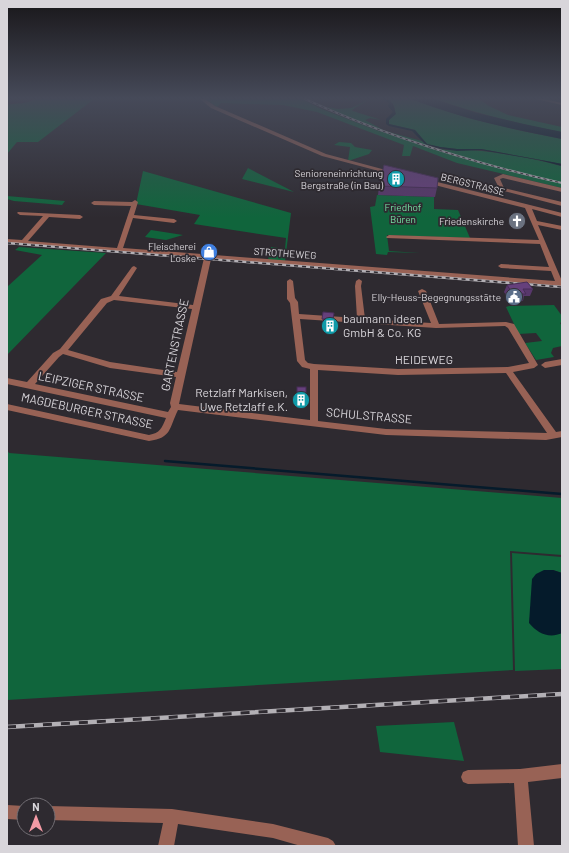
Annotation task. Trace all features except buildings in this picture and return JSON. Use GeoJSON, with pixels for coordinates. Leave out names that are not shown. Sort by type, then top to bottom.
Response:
{"type":"FeatureCollection","features":[{"type":"Feature","properties":{"kind":"street"},"geometry":{"type":"LineString","coordinates":[[287,139],[324,155],[397,174]]}},
{"type":"Feature","properties":{"kind":"street"},"geometry":{"type":"LineString","coordinates":[[562,190],[503,176],[497,178],[502,189],[562,204]]}},
{"type":"Feature","properties":{"kind":"street","name":"BERGSTRASSE"},"geometry":{"type":"LineString","coordinates":[[419,180],[562,215]]}},
{"type":"Feature","properties":{"kind":"street"},"geometry":{"type":"LineString","coordinates":[[94,203],[134,203],[119,250]]}},
{"type":"Feature","properties":{"kind":"street"},"geometry":{"type":"LineString","coordinates":[[528,206],[561,284]]}},
{"type":"Feature","properties":{"kind":"street"},"geometry":{"type":"LineString","coordinates":[[20,213],[80,217]]}},
{"type":"Feature","properties":{"kind":"street"},"geometry":{"type":"LineString","coordinates":[[24,242],[47,215]]}},
{"type":"Feature","properties":{"kind":"street"},"geometry":{"type":"LineString","coordinates":[[130,216],[174,221]]}},
{"type":"Feature","properties":{"kind":"street"},"geometry":{"type":"LineString","coordinates":[[534,222],[562,228]]}},
{"type":"Feature","properties":{"kind":"street"},"geometry":{"type":"LineString","coordinates":[[389,237],[543,242]]}},
{"type":"Feature","properties":{"kind":"street","name":"STROTHEWEG"},"geometry":{"type":"LineString","coordinates":[[7,240],[561,284]]}},
{"type":"Feature","properties":{"kind":"street","name":"GARTENSTRASSE"},"geometry":{"type":"LineString","coordinates":[[162,435],[166,430],[175,407],[174,403],[180,375],[208,257]]}},
{"type":"Feature","properties":{"kind":"street"},"geometry":{"type":"LineString","coordinates":[[501,266],[554,269]]}},
{"type":"Feature","properties":{"kind":"street"},"geometry":{"type":"LineString","coordinates":[[114,298],[134,268]]}},
{"type":"Feature","properties":{"kind":"street"},"geometry":{"type":"LineString","coordinates":[[290,281],[291,299],[294,302],[301,361],[304,365],[314,367],[314,423]]}},
{"type":"Feature","properties":{"kind":"street"},"geometry":{"type":"LineString","coordinates":[[359,281],[358,286],[361,320]]}},
{"type":"Feature","properties":{"kind":"street"},"geometry":{"type":"LineString","coordinates":[[296,316],[436,326],[422,291]]}},
{"type":"Feature","properties":{"kind":"street"},"geometry":{"type":"LineString","coordinates":[[29,386],[56,355],[63,351],[104,301],[114,298],[195,307]]}},
{"type":"Feature","properties":{"kind":"street","name":"HEIDEWEG"},"geometry":{"type":"LineString","coordinates":[[314,367],[398,372],[508,370],[534,365],[509,325],[503,323],[436,326]]}},
{"type":"Feature","properties":{"kind":"street"},"geometry":{"type":"LineString","coordinates":[[63,351],[68,354],[110,365],[180,375]]}},
{"type":"Feature","properties":{"kind":"street"},"geometry":{"type":"LineString","coordinates":[[545,364],[562,362]]}},
{"type":"Feature","properties":{"kind":"street"},"geometry":{"type":"LineString","coordinates":[[508,370],[558,435]]}},
{"type":"Feature","properties":{"kind":"street","name":"LEIPZIGER STRASSE"},"geometry":{"type":"LineString","coordinates":[[7,381],[171,416]]}},
{"type":"Feature","properties":{"kind":"street","name":"MAGDEBURGER STRASSE"},"geometry":{"type":"LineString","coordinates":[[7,407],[149,438],[162,435]]}},
{"type":"Feature","properties":{"kind":"street","name":"SCHULSTRASSE"},"geometry":{"type":"LineString","coordinates":[[175,407],[386,432],[546,437],[558,435]]}},
{"type":"Feature","properties":{"kind":"street"},"geometry":{"type":"LineString","coordinates":[[468,777],[520,776],[562,771]]}},
{"type":"Feature","properties":{"kind":"street"},"geometry":{"type":"LineString","coordinates":[[520,776],[526,846]]}},
{"type":"Feature","properties":{"kind":"street"},"geometry":{"type":"LineString","coordinates":[[56,813],[172,816],[273,831],[328,846]]}},
{"type":"Feature","properties":{"kind":"street"},"geometry":{"type":"LineString","coordinates":[[166,846],[172,816]]}},
{"type":"Feature","properties":{"kind":"green space"},"geometry":{"type":"Polygon","coordinates":[[[7,139],[42,139],[38,142],[17,142],[7,154],[7,139]]]}},
{"type":"Feature","properties":{"kind":"green space"},"geometry":{"type":"Polygon","coordinates":[[[388,139],[414,139],[443,150],[475,150],[492,152],[562,166],[562,188],[457,163],[413,146],[410,156],[402,156],[404,145],[388,139]]]}},
{"type":"Feature","properties":{"kind":"green space"},"geometry":{"type":"Polygon","coordinates":[[[423,139],[561,139],[562,164],[481,149],[457,149],[427,144],[423,139]]]}},
{"type":"Feature","properties":{"kind":"green space"},"geometry":{"type":"Polygon","coordinates":[[[339,142],[351,143],[355,147],[372,150],[369,154],[348,161],[350,147],[334,145],[339,142]]]}},
{"type":"Feature","properties":{"kind":"green space"},"geometry":{"type":"Polygon","coordinates":[[[248,168],[294,192],[242,179],[248,168]]]}},
{"type":"Feature","properties":{"kind":"green space"},"geometry":{"type":"Polygon","coordinates":[[[143,171],[291,213],[285,261],[268,260],[271,247],[285,249],[286,238],[194,224],[200,215],[136,204],[143,171]]]}},
{"type":"Feature","properties":{"kind":"green space","name":"Friedhof Büren"},"geometry":{"type":"Polygon","coordinates":[[[377,195],[434,197],[434,209],[458,210],[470,238],[387,235],[389,251],[420,253],[388,252],[387,255],[376,254],[370,207],[375,206],[377,195]]]}},
{"type":"Feature","properties":{"kind":"green space"},"geometry":{"type":"Polygon","coordinates":[[[7,196],[65,201],[62,205],[14,201],[7,199],[7,196]]]}},
{"type":"Feature","properties":{"kind":"green space"},"geometry":{"type":"Polygon","coordinates":[[[151,230],[183,235],[166,240],[145,237],[151,230]]]}},
{"type":"Feature","properties":{"kind":"green space"},"geometry":{"type":"Polygon","coordinates":[[[19,247],[106,253],[7,355],[7,287],[42,255],[15,250],[19,247]]]}},
{"type":"Feature","properties":{"kind":"green space"},"geometry":{"type":"Polygon","coordinates":[[[554,305],[562,316],[562,322],[560,323],[562,326],[562,346],[553,348],[551,353],[554,357],[536,360],[525,343],[542,341],[536,333],[518,334],[513,326],[514,324],[506,307],[554,305]]]}},
{"type":"Feature","properties":{"kind":"green space"},"geometry":{"type":"Polygon","coordinates":[[[7,450],[9,453],[562,498],[562,555],[510,551],[513,670],[7,700],[7,450]]]}},
{"type":"Feature","properties":{"kind":"green space"},"geometry":{"type":"Polygon","coordinates":[[[512,553],[562,557],[562,573],[553,570],[559,634],[562,633],[562,669],[515,671],[512,553]]]}},
{"type":"Feature","properties":{"kind":"green space"},"geometry":{"type":"Polygon","coordinates":[[[454,722],[464,761],[380,752],[376,726],[454,722]]]}},
{"type":"Feature","properties":{"kind":"water"},"geometry":{"type":"Polygon","coordinates":[[[420,139],[423,139],[427,144],[440,147],[481,149],[562,164],[562,166],[539,160],[481,150],[457,151],[425,144],[420,139]]]}},
{"type":"Feature","properties":{"kind":"water"},"geometry":{"type":"Polygon","coordinates":[[[544,570],[553,570],[562,573],[562,633],[557,635],[544,634],[536,630],[529,623],[532,579],[536,574],[544,570]]]}},
{"type":"Feature","properties":{"kind":"waterway"},"geometry":{"type":"LineString","coordinates":[[165,461],[562,494]]}},
{"type":"Feature","properties":{"kind":"railway"},"geometry":{"type":"LineString","coordinates":[[404,139],[463,158],[562,183]]}},
{"type":"Feature","properties":{"kind":"railway"},"geometry":{"type":"LineString","coordinates":[[7,243],[562,287]]}},
{"type":"Feature","properties":{"kind":"railway"},"geometry":{"type":"LineString","coordinates":[[7,727],[562,694]]}},
{"type":"Feature","properties":{"kind":"place","name":"Senioreneinrichtung Bergstraße (in Bau)"},"geometry":{"type":"Point","coordinates":[396,179]}},
{"type":"Feature","properties":{"kind":"place","name":"Friedenskirche"},"geometry":{"type":"Point","coordinates":[517,221]}},
{"type":"Feature","properties":{"kind":"place","name":"Fleischerei Loske"},"geometry":{"type":"Point","coordinates":[209,252]}},
{"type":"Feature","properties":{"kind":"place","name":"Elly-Heuss-Begegnungsstätte"},"geometry":{"type":"Point","coordinates":[514,297]}},
{"type":"Feature","properties":{"kind":"place","name":"baumann ideen GmbH & Co. KG"},"geometry":{"type":"Point","coordinates":[330,326]}},
{"type":"Feature","properties":{"kind":"place","name":"Retzlaff Markisen, Uwe Retzlaff e.K."},"geometry":{"type":"Point","coordinates":[301,400]}}]}
